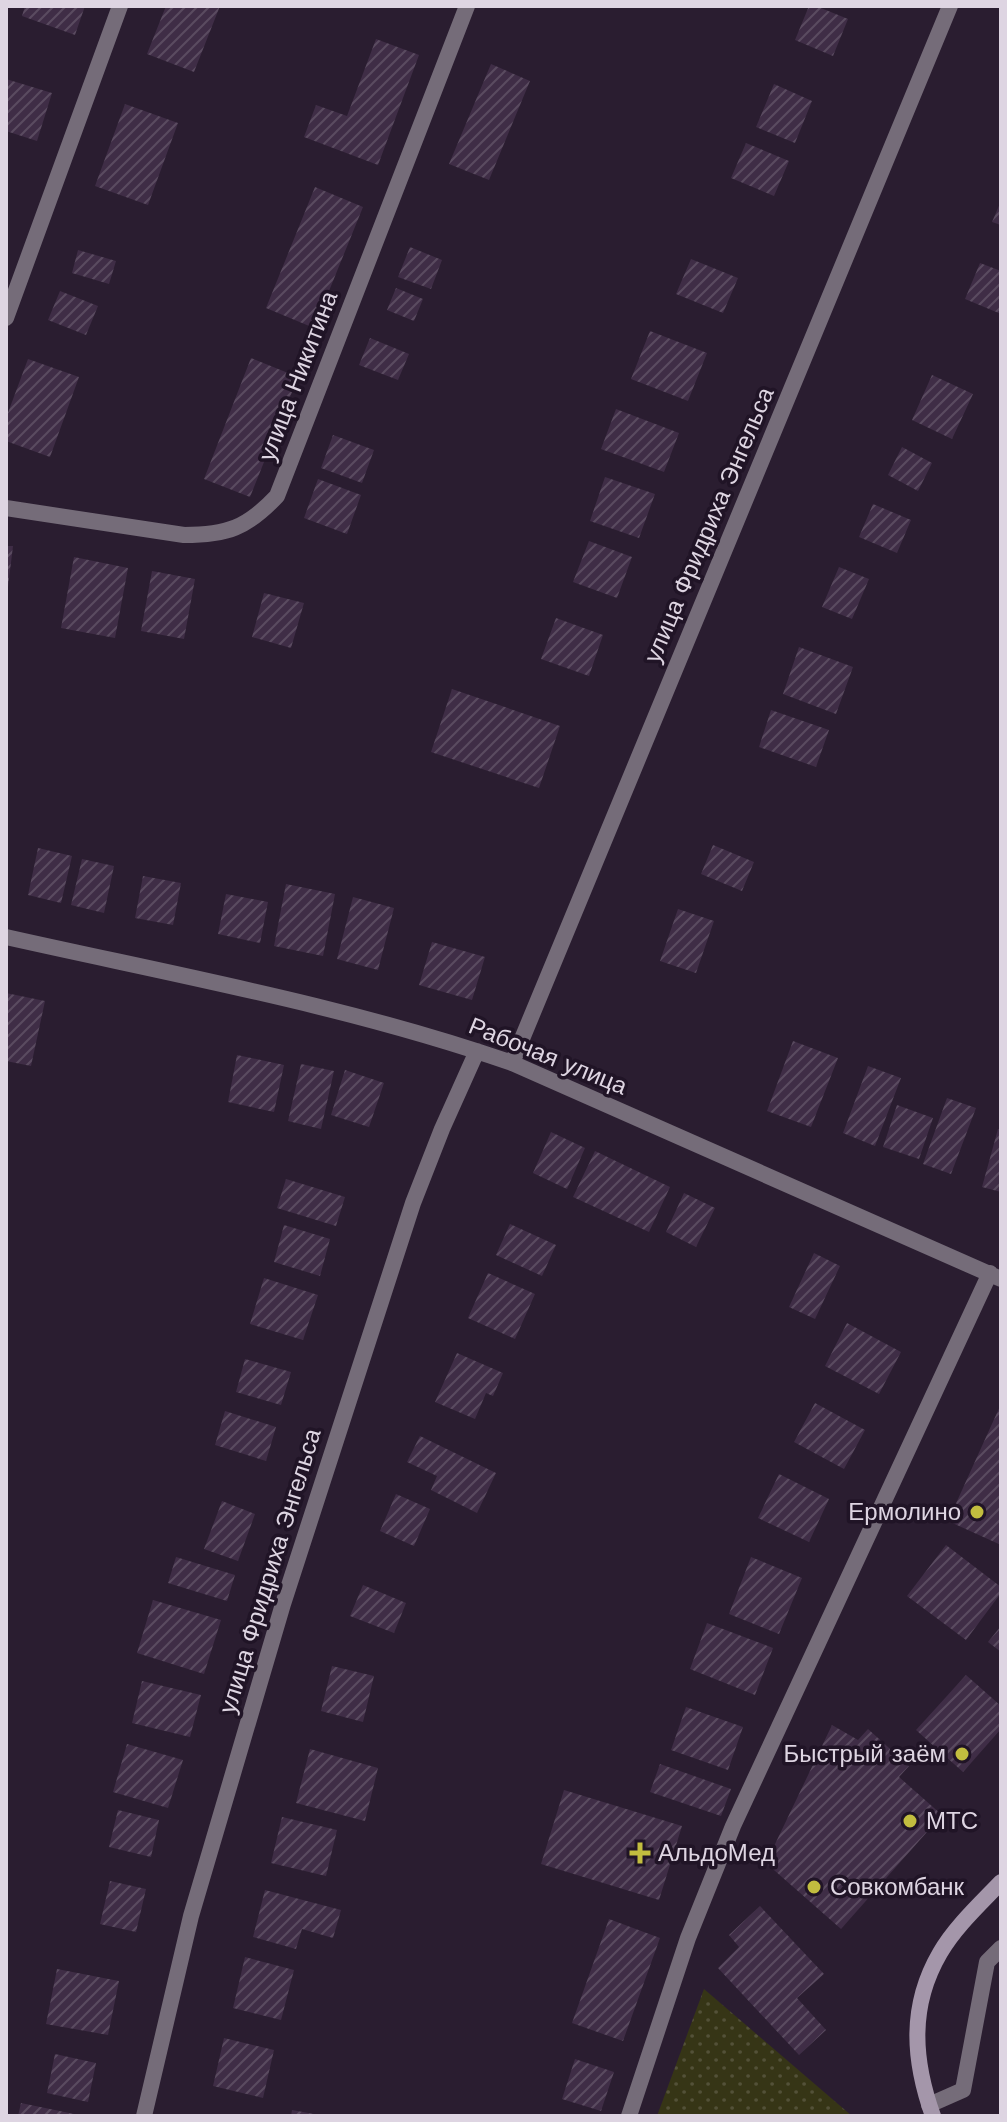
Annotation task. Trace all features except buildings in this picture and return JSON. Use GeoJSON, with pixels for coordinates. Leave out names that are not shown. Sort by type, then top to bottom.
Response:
{"type":"FeatureCollection","features":[{"type":"Feature","properties":{"kind":"main road"},"geometry":{"type":"LineString","coordinates":[[931,2111],[918,2068],[917,2022],[923,1991],[940,1952],[1001,1882]]}},
{"type":"Feature","properties":{"kind":"street"},"geometry":{"type":"LineString","coordinates":[[6,318],[120,6]]}},
{"type":"Feature","properties":{"kind":"street","name":"улица Никитина"},"geometry":{"type":"LineString","coordinates":[[6,508],[184,535],[214,535],[239,528],[258,516],[277,496],[467,6]]}},
{"type":"Feature","properties":{"kind":"street","name":"улица Фридриха Энгельса"},"geometry":{"type":"LineString","coordinates":[[512,1063],[950,6]]}},
{"type":"Feature","properties":{"kind":"street","name":"Рабочая улица"},"geometry":{"type":"LineString","coordinates":[[6,937],[373,1020],[477,1051],[512,1063],[995,1276]]}},
{"type":"Feature","properties":{"kind":"street","name":"улица Фридриха Энгельса"},"geometry":{"type":"LineString","coordinates":[[144,2116],[191,1916],[283,1604],[413,1203],[477,1051]]}},
{"type":"Feature","properties":{"kind":"street"},"geometry":{"type":"LineString","coordinates":[[629,2116],[688,1938],[733,1826],[995,1276]]}},
{"type":"Feature","properties":{"kind":"street"},"geometry":{"type":"LineString","coordinates":[[931,2111],[963,2090],[987,1962],[1001,1948]]}},
{"type":"Feature","properties":{"kind":"shaded area"},"geometry":{"type":"Polygon","coordinates":[[[704,1989],[852,2116],[657,2116],[704,1989]]]}},
{"type":"Feature","properties":{"kind":"place","name":"Ермолино"},"geometry":{"type":"Point","coordinates":[977,1512]}},
{"type":"Feature","properties":{"kind":"place","name":"Быстрый заём"},"geometry":{"type":"Point","coordinates":[962,1754]}},
{"type":"Feature","properties":{"kind":"place","name":"МТС"},"geometry":{"type":"Point","coordinates":[910,1821]}},
{"type":"Feature","properties":{"kind":"place","name":"АльдоМед"},"geometry":{"type":"Point","coordinates":[640,1853]}},
{"type":"Feature","properties":{"kind":"place","name":"Совкомбанк"},"geometry":{"type":"Point","coordinates":[814,1887]}}]}
